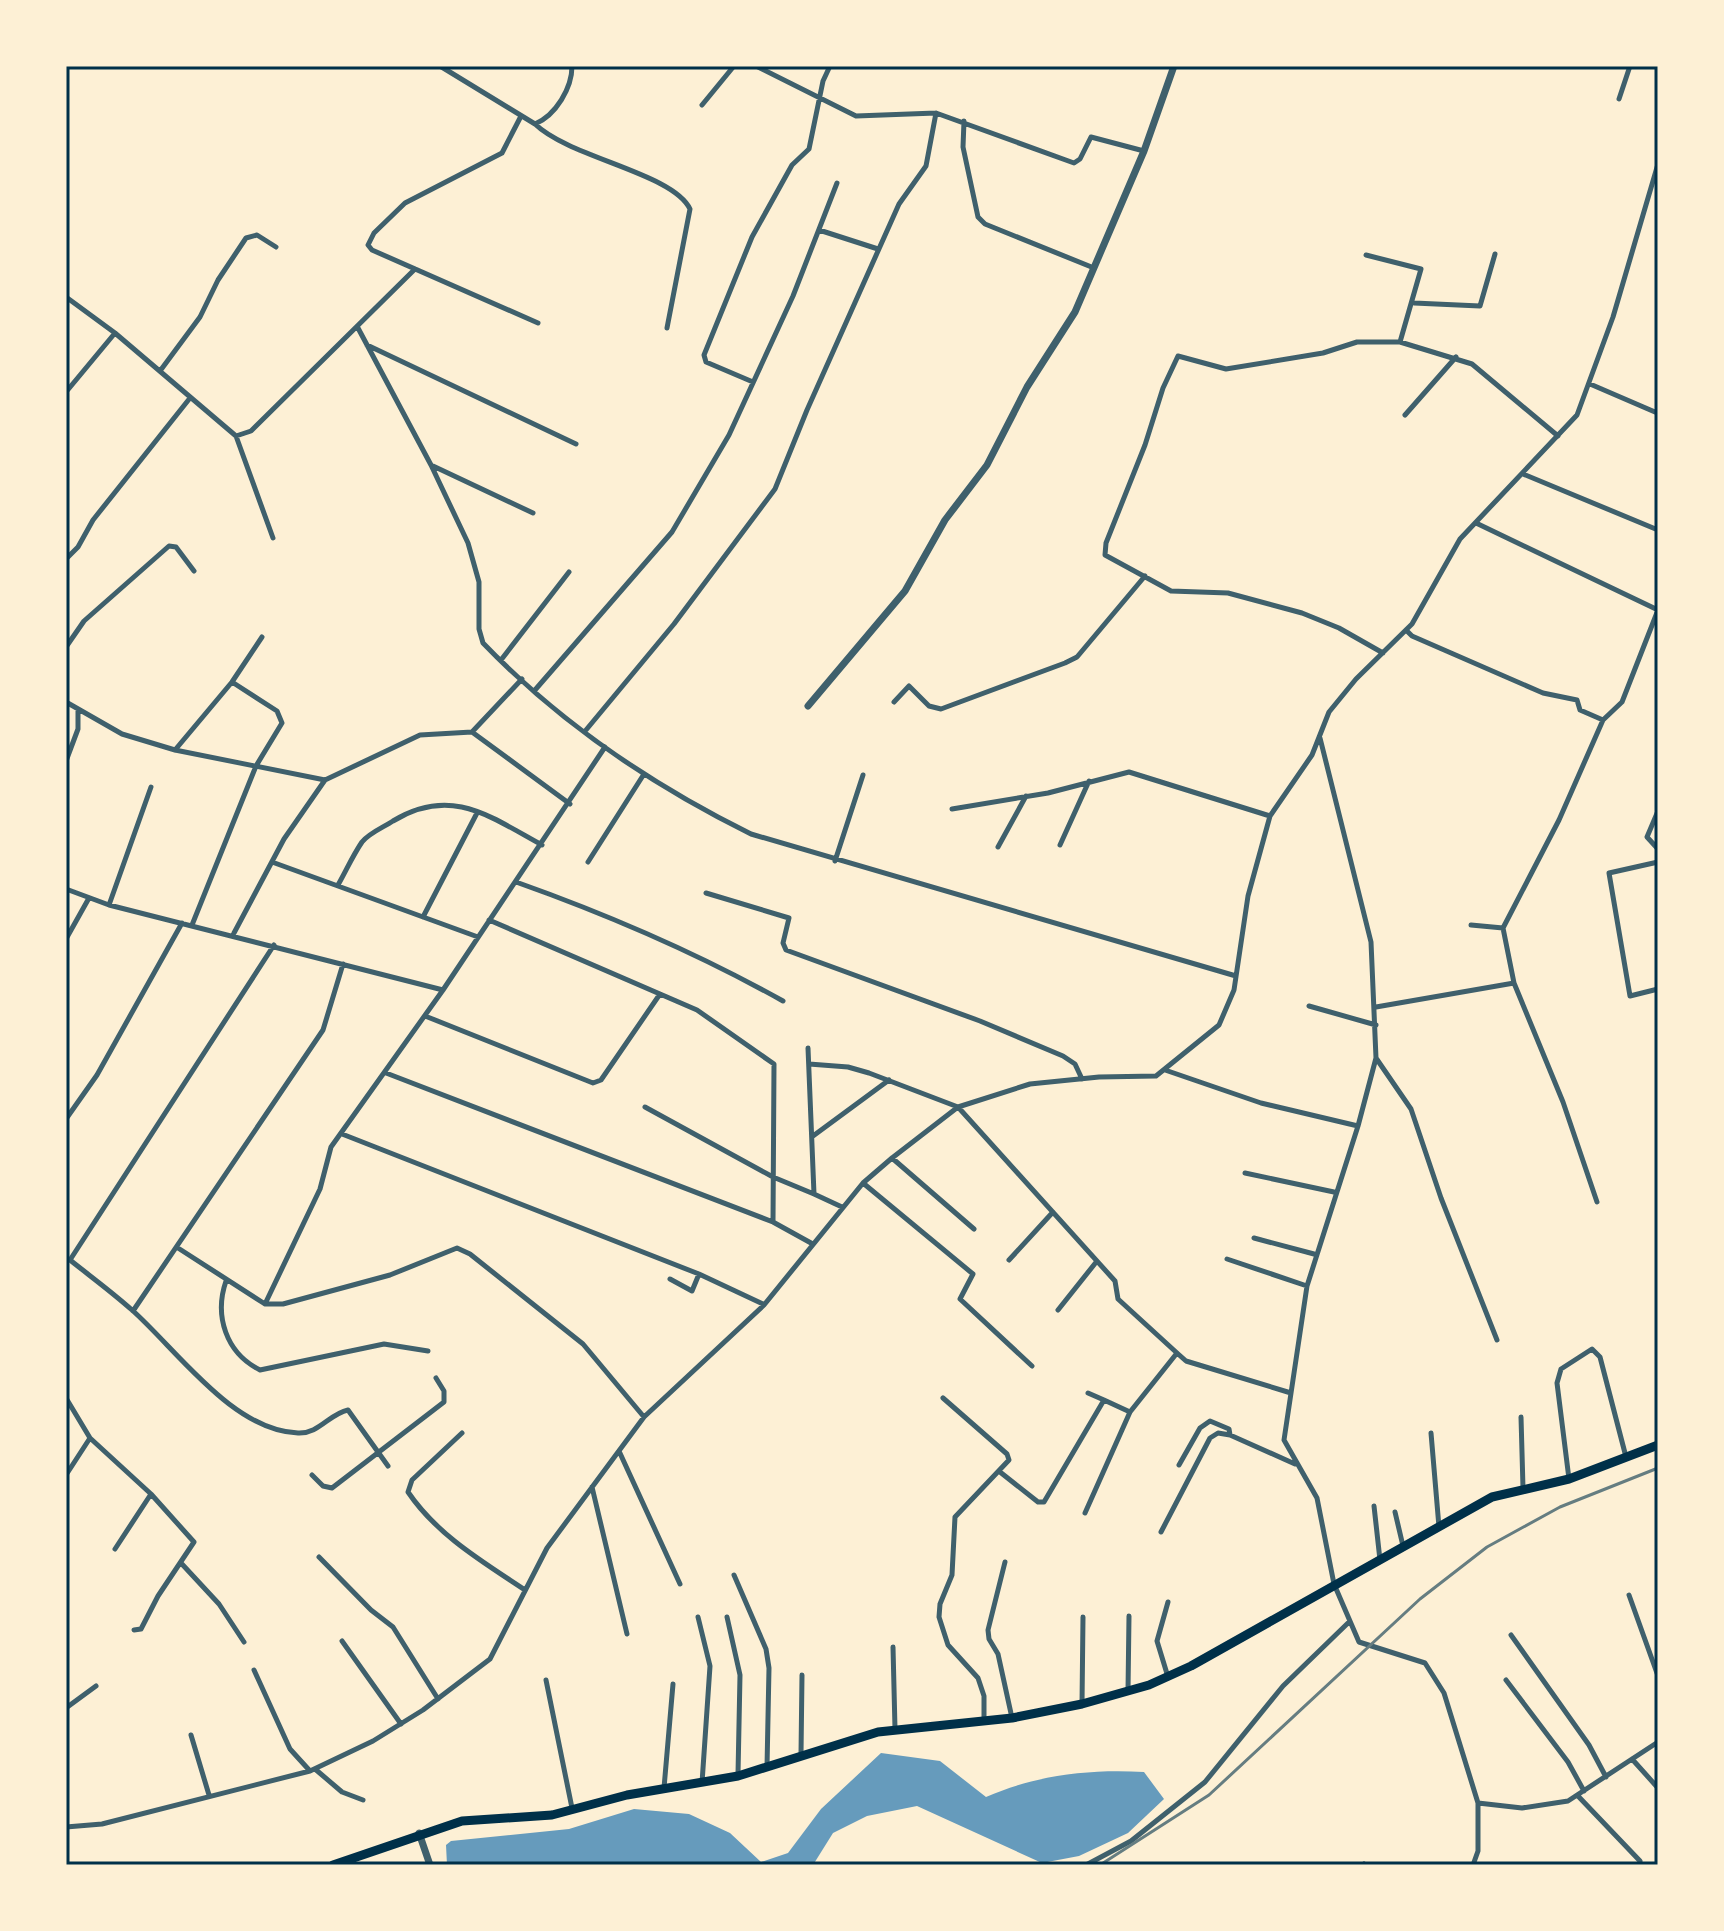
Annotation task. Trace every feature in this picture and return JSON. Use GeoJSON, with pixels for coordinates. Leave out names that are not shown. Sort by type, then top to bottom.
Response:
{"type":"FeatureCollection","features":[{"type":"Feature","properties":{"kind":"main road"},"geometry":{"type":"LineString","coordinates":[[333,1865],[419,1833],[462,1821],[519,1819],[572,1810],[664,1788],[738,1776],[801,1754],[895,1729],[1012,1718],[1128,1692],[1169,1678],[1492,1497],[1569,1479],[1658,1445]]}},
{"type":"Feature","properties":{"kind":"street"},"geometry":{"type":"LineString","coordinates":[[440,66],[567,147],[646,177],[686,202],[690,209],[667,328]]}},
{"type":"Feature","properties":{"kind":"street"},"geometry":{"type":"LineString","coordinates":[[535,124],[543,121],[568,90],[572,66]]}},
{"type":"Feature","properties":{"kind":"street"},"geometry":{"type":"LineString","coordinates":[[702,105],[734,66]]}},
{"type":"Feature","properties":{"kind":"street"},"geometry":{"type":"LineString","coordinates":[[756,66],[856,116],[936,113],[1074,163],[1080,159],[1091,137],[1144,151]]}},
{"type":"Feature","properties":{"kind":"street"},"geometry":{"type":"LineString","coordinates":[[753,382],[706,362],[704,355],[752,237],[792,165],[809,149],[819,98],[830,66]]}},
{"type":"Feature","properties":{"kind":"street"},"geometry":{"type":"LineString","coordinates":[[808,706],[915,577],[936,533],[987,465],[1027,387],[1075,312],[1144,151],[1174,66]]}},
{"type":"Feature","properties":{"kind":"street"},"geometry":{"type":"LineString","coordinates":[[1619,99],[1630,66]]}},
{"type":"Feature","properties":{"kind":"street"},"geometry":{"type":"LineString","coordinates":[[586,730],[674,624],[775,489],[899,204],[926,166],[936,113]]}},
{"type":"Feature","properties":{"kind":"street"},"geometry":{"type":"LineString","coordinates":[[520,118],[512,140],[502,153],[421,192],[374,233],[368,245],[372,250],[538,323]]}},
{"type":"Feature","properties":{"kind":"street"},"geometry":{"type":"LineString","coordinates":[[964,121],[963,147],[978,217],[985,224],[1094,268]]}},
{"type":"Feature","properties":{"kind":"street"},"geometry":{"type":"LineString","coordinates":[[66,1827],[115,1821],[313,1770],[401,1724],[438,1699],[490,1659],[547,1548],[644,1417],[764,1305],[811,1243],[863,1183],[958,1107],[1030,1084],[1156,1076],[1219,1025],[1236,976],[1248,896],[1270,816],[1303,770],[1329,712],[1406,630],[1442,566],[1476,523],[1577,415],[1590,384],[1658,164]]}},
{"type":"Feature","properties":{"kind":"street"},"geometry":{"type":"LineString","coordinates":[[535,690],[672,532],[729,435],[837,183]]}},
{"type":"Feature","properties":{"kind":"street"},"geometry":{"type":"LineString","coordinates":[[819,230],[878,249]]}},
{"type":"Feature","properties":{"kind":"street"},"geometry":{"type":"LineString","coordinates":[[160,371],[200,317],[218,280],[246,238],[257,235],[276,247]]}},
{"type":"Feature","properties":{"kind":"street"},"geometry":{"type":"LineString","coordinates":[[1414,303],[1480,306],[1495,254]]}},
{"type":"Feature","properties":{"kind":"street"},"geometry":{"type":"LineString","coordinates":[[1366,255],[1421,269],[1414,303],[1400,342]]}},
{"type":"Feature","properties":{"kind":"street"},"geometry":{"type":"LineString","coordinates":[[236,436],[251,431],[415,269]]}},
{"type":"Feature","properties":{"kind":"street"},"geometry":{"type":"LineString","coordinates":[[66,297],[115,333],[236,436],[273,538]]}},
{"type":"Feature","properties":{"kind":"street"},"geometry":{"type":"LineString","coordinates":[[358,328],[431,465],[471,556],[479,582],[479,629],[483,643],[605,747],[688,803],[751,834],[1236,976]]}},
{"type":"Feature","properties":{"kind":"street"},"geometry":{"type":"LineString","coordinates":[[66,392],[115,333]]}},
{"type":"Feature","properties":{"kind":"street"},"geometry":{"type":"LineString","coordinates":[[1383,653],[1339,628],[1302,613],[1228,593],[1171,591],[1105,555],[1106,543],[1145,445],[1163,388],[1178,356],[1226,369],[1323,353],[1357,342],[1400,342],[1472,364],[1558,436]]}},
{"type":"Feature","properties":{"kind":"street"},"geometry":{"type":"LineString","coordinates":[[366,345],[576,444]]}},
{"type":"Feature","properties":{"kind":"street"},"geometry":{"type":"LineString","coordinates":[[1405,415],[1456,357]]}},
{"type":"Feature","properties":{"kind":"street"},"geometry":{"type":"LineString","coordinates":[[1590,384],[1655,412],[1658,410]]}},
{"type":"Feature","properties":{"kind":"street"},"geometry":{"type":"LineString","coordinates":[[66,559],[78,547],[93,520],[190,398]]}},
{"type":"Feature","properties":{"kind":"street"},"geometry":{"type":"LineString","coordinates":[[431,465],[533,513]]}},
{"type":"Feature","properties":{"kind":"street"},"geometry":{"type":"LineString","coordinates":[[1523,474],[1658,530]]}},
{"type":"Feature","properties":{"kind":"street"},"geometry":{"type":"LineString","coordinates":[[1476,523],[1658,610],[1622,702],[1603,720],[1559,820],[1503,928],[1514,983],[1563,1102],[1597,1202]]}},
{"type":"Feature","properties":{"kind":"street"},"geometry":{"type":"LineString","coordinates":[[66,647],[84,621],[169,546],[176,547],[194,571]]}},
{"type":"Feature","properties":{"kind":"street"},"geometry":{"type":"LineString","coordinates":[[501,660],[569,572]]}},
{"type":"Feature","properties":{"kind":"street"},"geometry":{"type":"LineString","coordinates":[[894,702],[909,686],[929,706],[941,709],[1077,657],[1145,576]]}},
{"type":"Feature","properties":{"kind":"street"},"geometry":{"type":"LineString","coordinates":[[1406,630],[1412,636],[1543,693],[1577,700],[1580,710],[1603,720]]}},
{"type":"Feature","properties":{"kind":"street"},"geometry":{"type":"LineString","coordinates":[[175,750],[232,682],[262,637]]}},
{"type":"Feature","properties":{"kind":"street"},"geometry":{"type":"LineString","coordinates":[[472,732],[522,679]]}},
{"type":"Feature","properties":{"kind":"street"},"geometry":{"type":"LineString","coordinates":[[192,925],[256,766],[282,723],[282,716],[232,682]]}},
{"type":"Feature","properties":{"kind":"street"},"geometry":{"type":"LineString","coordinates":[[66,702],[122,734],[175,750],[325,780]]}},
{"type":"Feature","properties":{"kind":"street"},"geometry":{"type":"LineString","coordinates":[[66,761],[78,729],[78,711]]}},
{"type":"Feature","properties":{"kind":"street"},"geometry":{"type":"LineString","coordinates":[[234,934],[272,862],[325,780],[420,735],[472,732],[570,804]]}},
{"type":"Feature","properties":{"kind":"street"},"geometry":{"type":"LineString","coordinates":[[1320,737],[1364,902],[1371,942],[1376,1058],[1358,1126],[1314,1254],[1284,1440],[1317,1498],[1334,1584],[1348,1623],[1359,1642],[1425,1663],[1444,1693],[1478,1803],[1478,1851],[1473,1865]]}},
{"type":"Feature","properties":{"kind":"street"},"geometry":{"type":"LineString","coordinates":[[265,1304],[320,1189],[331,1147],[443,990],[570,804],[605,747]]}},
{"type":"Feature","properties":{"kind":"street"},"geometry":{"type":"LineString","coordinates":[[952,809],[1026,796],[1129,772],[1270,816]]}},
{"type":"Feature","properties":{"kind":"street"},"geometry":{"type":"LineString","coordinates":[[588,862],[644,774]]}},
{"type":"Feature","properties":{"kind":"street"},"geometry":{"type":"LineString","coordinates":[[835,861],[863,775]]}},
{"type":"Feature","properties":{"kind":"street"},"geometry":{"type":"LineString","coordinates":[[1060,845],[1089,781]]}},
{"type":"Feature","properties":{"kind":"street"},"geometry":{"type":"LineString","coordinates":[[109,905],[151,787]]}},
{"type":"Feature","properties":{"kind":"street"},"geometry":{"type":"LineString","coordinates":[[998,847],[1026,796]]}},
{"type":"Feature","properties":{"kind":"street"},"geometry":{"type":"LineString","coordinates":[[338,885],[364,839],[414,809],[437,803],[453,804],[477,813],[542,845]]}},
{"type":"Feature","properties":{"kind":"street"},"geometry":{"type":"LineString","coordinates":[[1658,811],[1647,837],[1658,849]]}},
{"type":"Feature","properties":{"kind":"street"},"geometry":{"type":"LineString","coordinates":[[423,917],[477,813]]}},
{"type":"Feature","properties":{"kind":"street"},"geometry":{"type":"LineString","coordinates":[[272,862],[478,937]]}},
{"type":"Feature","properties":{"kind":"street"},"geometry":{"type":"LineString","coordinates":[[1658,862],[1609,873],[1630,996],[1658,989]]}},
{"type":"Feature","properties":{"kind":"street"},"geometry":{"type":"LineString","coordinates":[[516,882],[605,914],[706,958],[783,1001]]}},
{"type":"Feature","properties":{"kind":"street"},"geometry":{"type":"LineString","coordinates":[[66,889],[109,905],[234,934],[443,990]]}},
{"type":"Feature","properties":{"kind":"street"},"geometry":{"type":"LineString","coordinates":[[706,893],[789,918],[783,943],[786,950],[980,1021],[1063,1056],[1075,1064],[1082,1079]]}},
{"type":"Feature","properties":{"kind":"street"},"geometry":{"type":"LineString","coordinates":[[66,939],[89,898]]}},
{"type":"Feature","properties":{"kind":"street"},"geometry":{"type":"LineString","coordinates":[[489,920],[697,1010],[774,1064],[773,1222]]}},
{"type":"Feature","properties":{"kind":"street"},"geometry":{"type":"LineString","coordinates":[[66,1119],[97,1075],[182,923]]}},
{"type":"Feature","properties":{"kind":"street"},"geometry":{"type":"LineString","coordinates":[[1471,925],[1503,928]]}},
{"type":"Feature","properties":{"kind":"street"},"geometry":{"type":"LineString","coordinates":[[274,945],[70,1260],[133,1311],[222,1398],[243,1412],[282,1431],[297,1433],[320,1427],[348,1410],[388,1466]]}},
{"type":"Feature","properties":{"kind":"street"},"geometry":{"type":"LineString","coordinates":[[133,1311],[323,1030],[343,964]]}},
{"type":"Feature","properties":{"kind":"street"},"geometry":{"type":"LineString","coordinates":[[1376,1007],[1514,983]]}},
{"type":"Feature","properties":{"kind":"street"},"geometry":{"type":"LineString","coordinates":[[425,1016],[593,1083],[601,1080],[660,994]]}},
{"type":"Feature","properties":{"kind":"street"},"geometry":{"type":"LineString","coordinates":[[1309,1006],[1376,1025]]}},
{"type":"Feature","properties":{"kind":"street"},"geometry":{"type":"LineString","coordinates":[[808,1048],[814,1194]]}},
{"type":"Feature","properties":{"kind":"street"},"geometry":{"type":"LineString","coordinates":[[1376,1058],[1411,1109],[1441,1198],[1497,1340]]}},
{"type":"Feature","properties":{"kind":"street"},"geometry":{"type":"LineString","coordinates":[[809,1064],[848,1067],[958,1107],[1115,1281],[1118,1299],[1186,1361],[1291,1393]]}},
{"type":"Feature","properties":{"kind":"street"},"geometry":{"type":"LineString","coordinates":[[1164,1070],[1261,1103],[1358,1126]]}},
{"type":"Feature","properties":{"kind":"street"},"geometry":{"type":"LineString","coordinates":[[386,1073],[773,1222],[811,1243]]}},
{"type":"Feature","properties":{"kind":"street"},"geometry":{"type":"LineString","coordinates":[[812,1136],[889,1080]]}},
{"type":"Feature","properties":{"kind":"street"},"geometry":{"type":"LineString","coordinates":[[645,1107],[773,1177],[842,1207]]}},
{"type":"Feature","properties":{"kind":"street"},"geometry":{"type":"LineString","coordinates":[[342,1134],[699,1274],[764,1305]]}},
{"type":"Feature","properties":{"kind":"street"},"geometry":{"type":"LineString","coordinates":[[892,1158],[974,1229]]}},
{"type":"Feature","properties":{"kind":"street"},"geometry":{"type":"LineString","coordinates":[[1245,1173],[1334,1192]]}},
{"type":"Feature","properties":{"kind":"street"},"geometry":{"type":"LineString","coordinates":[[863,1183],[973,1274],[960,1299],[1032,1366]]}},
{"type":"Feature","properties":{"kind":"street"},"geometry":{"type":"LineString","coordinates":[[1009,1260],[1053,1212]]}},
{"type":"Feature","properties":{"kind":"street"},"geometry":{"type":"LineString","coordinates":[[1254,1238],[1314,1254]]}},
{"type":"Feature","properties":{"kind":"street"},"geometry":{"type":"LineString","coordinates":[[178,1248],[265,1304],[283,1304],[390,1275],[457,1248],[470,1254],[583,1344],[644,1417]]}},
{"type":"Feature","properties":{"kind":"street"},"geometry":{"type":"LineString","coordinates":[[1227,1259],[1307,1286]]}},
{"type":"Feature","properties":{"kind":"street"},"geometry":{"type":"LineString","coordinates":[[1058,1310],[1097,1261]]}},
{"type":"Feature","properties":{"kind":"street"},"geometry":{"type":"LineString","coordinates":[[670,1279],[692,1291],[699,1274]]}},
{"type":"Feature","properties":{"kind":"street"},"geometry":{"type":"LineString","coordinates":[[226,1281],[219,1314],[234,1350],[245,1362],[260,1370],[384,1344],[428,1351]]}},
{"type":"Feature","properties":{"kind":"street"},"geometry":{"type":"LineString","coordinates":[[1569,1479],[1557,1383],[1561,1369],[1592,1349],[1600,1357],[1627,1458]]}},
{"type":"Feature","properties":{"kind":"street"},"geometry":{"type":"LineString","coordinates":[[1085,1513],[1130,1412],[1177,1353]]}},
{"type":"Feature","properties":{"kind":"street"},"geometry":{"type":"LineString","coordinates":[[312,1475],[323,1486],[332,1488],[376,1451],[444,1402],[444,1391],[436,1378]]}},
{"type":"Feature","properties":{"kind":"street"},"geometry":{"type":"LineString","coordinates":[[1088,1393],[1130,1412]]}},
{"type":"Feature","properties":{"kind":"street"},"geometry":{"type":"LineString","coordinates":[[66,1398],[90,1438],[151,1494],[194,1542],[141,1629],[134,1630]]}},
{"type":"Feature","properties":{"kind":"street"},"geometry":{"type":"LineString","coordinates":[[943,1398],[1007,1454],[1009,1460],[955,1517],[952,1575],[940,1604],[939,1617],[948,1645],[978,1678],[984,1696],[984,1721]]}},
{"type":"Feature","properties":{"kind":"street"},"geometry":{"type":"LineString","coordinates":[[1000,1472],[1038,1502],[1044,1502],[1104,1400]]}},
{"type":"Feature","properties":{"kind":"street"},"geometry":{"type":"LineString","coordinates":[[1521,1417],[1523,1488]]}},
{"type":"Feature","properties":{"kind":"street"},"geometry":{"type":"LineString","coordinates":[[1179,1465],[1200,1428],[1210,1421],[1229,1429],[1230,1435]]}},
{"type":"Feature","properties":{"kind":"street"},"geometry":{"type":"LineString","coordinates":[[462,1433],[412,1480],[408,1492],[428,1517],[466,1551],[525,1590]]}},
{"type":"Feature","properties":{"kind":"street"},"geometry":{"type":"LineString","coordinates":[[1161,1532],[1210,1438],[1218,1433],[1230,1435],[1299,1466]]}},
{"type":"Feature","properties":{"kind":"street"},"geometry":{"type":"LineString","coordinates":[[1431,1433],[1439,1527]]}},
{"type":"Feature","properties":{"kind":"street"},"geometry":{"type":"LineString","coordinates":[[66,1475],[90,1438]]}},
{"type":"Feature","properties":{"kind":"street"},"geometry":{"type":"LineString","coordinates":[[619,1451],[680,1584]]}},
{"type":"Feature","properties":{"kind":"street"},"geometry":{"type":"LineString","coordinates":[[592,1487],[627,1634]]}},
{"type":"Feature","properties":{"kind":"street"},"geometry":{"type":"LineString","coordinates":[[115,1549],[151,1494]]}},
{"type":"Feature","properties":{"kind":"street"},"geometry":{"type":"LineString","coordinates":[[1374,1506],[1380,1560]]}},
{"type":"Feature","properties":{"kind":"street"},"geometry":{"type":"LineString","coordinates":[[1395,1512],[1403,1547]]}},
{"type":"Feature","properties":{"kind":"street"},"geometry":{"type":"LineString","coordinates":[[319,1557],[371,1610],[393,1627],[438,1699]]}},
{"type":"Feature","properties":{"kind":"street"},"geometry":{"type":"LineString","coordinates":[[1005,1562],[988,1630],[998,1654],[1012,1718]]}},
{"type":"Feature","properties":{"kind":"street"},"geometry":{"type":"LineString","coordinates":[[181,1563],[219,1604],[244,1642]]}},
{"type":"Feature","properties":{"kind":"street"},"geometry":{"type":"LineString","coordinates":[[734,1575],[768,1659],[767,1768]]}},
{"type":"Feature","properties":{"kind":"street"},"geometry":{"type":"LineString","coordinates":[[1629,1595],[1658,1676]]}},
{"type":"Feature","properties":{"kind":"street"},"geometry":{"type":"LineString","coordinates":[[1168,1602],[1157,1641],[1169,1678]]}},
{"type":"Feature","properties":{"kind":"street"},"geometry":{"type":"LineString","coordinates":[[1128,1692],[1129,1616]]}},
{"type":"Feature","properties":{"kind":"street"},"geometry":{"type":"LineString","coordinates":[[698,1617],[710,1666],[702,1784]]}},
{"type":"Feature","properties":{"kind":"street"},"geometry":{"type":"LineString","coordinates":[[727,1617],[740,1675],[738,1776]]}},
{"type":"Feature","properties":{"kind":"street"},"geometry":{"type":"LineString","coordinates":[[1082,1704],[1083,1617]]}},
{"type":"Feature","properties":{"kind":"street"},"geometry":{"type":"LineString","coordinates":[[1086,1865],[1131,1841],[1205,1782],[1283,1686],[1348,1623]]}},
{"type":"Feature","properties":{"kind":"street"},"geometry":{"type":"LineString","coordinates":[[1511,1635],[1589,1745],[1606,1777]]}},
{"type":"Feature","properties":{"kind":"street"},"geometry":{"type":"LineString","coordinates":[[342,1641],[401,1724]]}},
{"type":"Feature","properties":{"kind":"street"},"geometry":{"type":"LineString","coordinates":[[893,1647],[895,1729]]}},
{"type":"Feature","properties":{"kind":"street"},"geometry":{"type":"LineString","coordinates":[[254,1670],[290,1749],[342,1792],[363,1800]]}},
{"type":"Feature","properties":{"kind":"street"},"geometry":{"type":"LineString","coordinates":[[801,1754],[802,1675]]}},
{"type":"Feature","properties":{"kind":"street"},"geometry":{"type":"LineString","coordinates":[[546,1680],[572,1810]]}},
{"type":"Feature","properties":{"kind":"street"},"geometry":{"type":"LineString","coordinates":[[1506,1680],[1568,1762],[1581,1794],[1640,1861]]}},
{"type":"Feature","properties":{"kind":"street"},"geometry":{"type":"LineString","coordinates":[[664,1788],[673,1684]]}},
{"type":"Feature","properties":{"kind":"street"},"geometry":{"type":"LineString","coordinates":[[66,1708],[96,1686]]}},
{"type":"Feature","properties":{"kind":"street"},"geometry":{"type":"LineString","coordinates":[[191,1735],[209,1795]]}},
{"type":"Feature","properties":{"kind":"street"},"geometry":{"type":"LineString","coordinates":[[1478,1803],[1522,1808],[1568,1801],[1658,1742]]}},
{"type":"Feature","properties":{"kind":"street"},"geometry":{"type":"LineString","coordinates":[[1632,1759],[1658,1788]]}},
{"type":"Feature","properties":{"kind":"street"},"geometry":{"type":"LineString","coordinates":[[419,1833],[430,1865]]}},
{"type":"Feature","properties":{"kind":"water"},"geometry":{"type":"Polygon","coordinates":[[[881,1753],[940,1761],[986,1797],[1043,1779],[1123,1771],[1144,1772],[1164,1799],[1128,1833],[1079,1856],[1042,1863],[917,1806],[867,1816],[833,1833],[813,1865],[447,1865],[446,1845],[451,1841],[569,1829],[634,1809],[689,1814],[730,1833],[761,1862],[788,1853],[821,1809],[881,1753]]]}},
{"type":"Feature","properties":{"kind":"railway"},"geometry":{"type":"LineString","coordinates":[[1100,1865],[1209,1795],[1420,1599],[1487,1547],[1560,1507],[1658,1468]]}}]}
